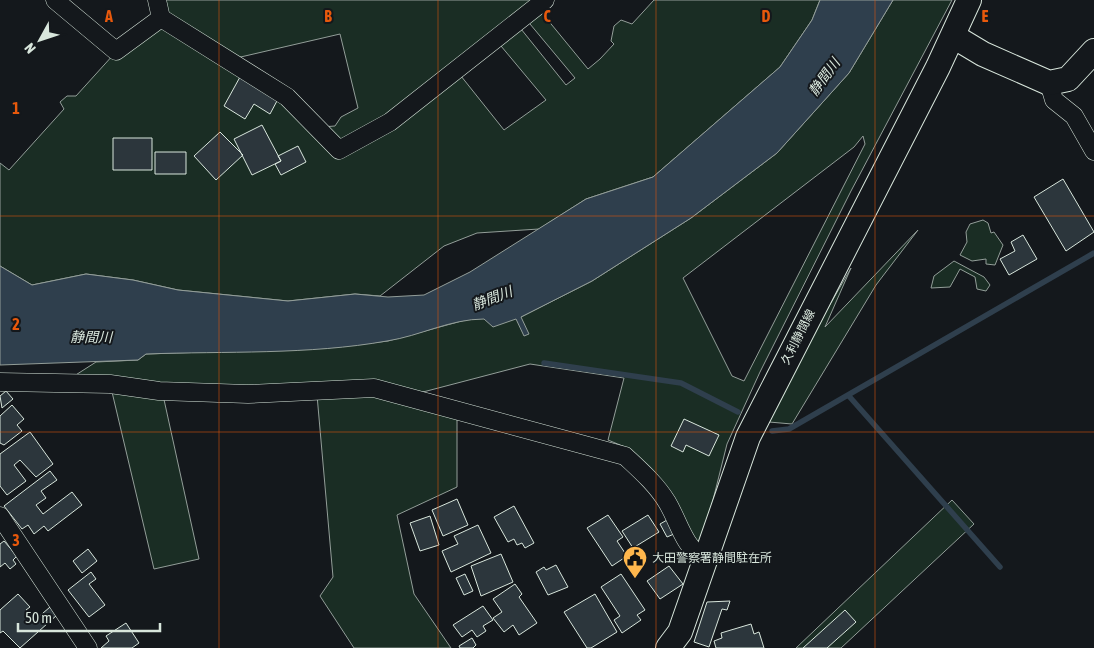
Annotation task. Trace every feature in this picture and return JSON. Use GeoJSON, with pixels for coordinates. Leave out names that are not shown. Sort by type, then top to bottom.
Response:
{"type":"FeatureCollection","features":[{"type":"Feature","properties":{"kind":"main road","name":"久利静間線"},"geometry":{"type":"LineString","coordinates":[[668,648],[680,632],[748,437],[953,36],[968,0]]}},
{"type":"Feature","properties":{"kind":"main road"},"geometry":{"type":"LineString","coordinates":[[953,36],[983,54],[1048,83],[1068,79],[1094,51]]}},
{"type":"Feature","properties":{"kind":"street"},"geometry":{"type":"LineString","coordinates":[[55,0],[116,51],[161,18]]}},
{"type":"Feature","properties":{"kind":"street"},"geometry":{"type":"LineString","coordinates":[[157,0],[161,18],[288,96],[340,150],[390,122],[545,0]]}},
{"type":"Feature","properties":{"kind":"street"},"geometry":{"type":"LineString","coordinates":[[1048,83],[1054,100],[1074,116],[1094,151]]}},
{"type":"Feature","properties":{"kind":"street"},"geometry":{"type":"LineString","coordinates":[[0,382],[91,383],[159,391],[248,394],[374,388],[625,456],[649,478],[666,501],[691,550],[704,560]]}},
{"type":"Feature","properties":{"kind":"street"},"geometry":{"type":"LineString","coordinates":[[0,516],[88,648]]}},
{"type":"Feature","properties":{"kind":"green space"},"geometry":{"type":"Polygon","coordinates":[[[159,0],[543,0],[389,120],[340,147],[321,127],[335,126],[341,117],[358,108],[340,34],[232,59],[163,17],[159,0]]]}},
{"type":"Feature","properties":{"kind":"green space"},"geometry":{"type":"Polygon","coordinates":[[[654,0],[820,0],[812,20],[780,67],[653,177],[586,199],[539,229],[477,233],[444,246],[380,296],[355,294],[288,301],[178,290],[133,280],[86,274],[32,285],[0,266],[0,163],[9,170],[64,109],[60,102],[67,96],[76,96],[114,54],[161,18],[287,97],[339,151],[457,71],[504,130],[546,100],[496,40],[517,24],[566,85],[575,78],[525,18],[538,8],[588,69],[614,44],[611,41],[614,26],[621,20],[632,24],[654,0]]]}},
{"type":"Feature","properties":{"kind":"green space"},"geometry":{"type":"Polygon","coordinates":[[[893,0],[952,0],[851,191],[760,372],[727,444],[700,552],[650,467],[625,447],[608,440],[624,378],[530,364],[423,392],[247,389],[71,378],[96,362],[138,360],[146,354],[327,348],[388,341],[469,319],[521,317],[592,281],[691,218],[777,153],[849,73],[893,0]],[[863,136],[854,147],[683,278],[732,376],[744,381],[865,144],[863,136]]]}},
{"type":"Feature","properties":{"kind":"green space"},"geometry":{"type":"Polygon","coordinates":[[[983,220],[988,223],[991,233],[994,232],[1003,245],[995,265],[986,264],[986,259],[972,261],[960,255],[967,242],[966,232],[970,224],[983,220]]]}},
{"type":"Feature","properties":{"kind":"green space"},"geometry":{"type":"Polygon","coordinates":[[[918,230],[876,285],[792,424],[769,422],[794,367],[851,268],[825,327],[918,230]]]}},
{"type":"Feature","properties":{"kind":"green space"},"geometry":{"type":"Polygon","coordinates":[[[954,261],[984,277],[990,285],[986,291],[977,289],[975,277],[960,269],[950,287],[931,288],[934,276],[954,261]]]}},
{"type":"Feature","properties":{"kind":"green space"},"geometry":{"type":"Polygon","coordinates":[[[112,392],[163,395],[199,559],[154,569],[112,392]]]}},
{"type":"Feature","properties":{"kind":"green space"},"geometry":{"type":"Polygon","coordinates":[[[372,393],[457,414],[457,487],[397,515],[414,594],[451,648],[354,648],[320,596],[333,577],[317,395],[372,393]]]}},
{"type":"Feature","properties":{"kind":"green space"},"geometry":{"type":"Polygon","coordinates":[[[952,500],[974,524],[841,648],[796,648],[952,500]]]}},
{"type":"Feature","properties":{"kind":"water","name":"静間川"},"geometry":{"type":"Polygon","coordinates":[[[820,0],[893,0],[849,73],[777,153],[691,218],[592,281],[521,317],[529,334],[524,336],[516,319],[493,327],[484,319],[459,322],[399,339],[327,349],[146,354],[138,360],[0,365],[0,266],[32,285],[86,274],[133,280],[178,290],[288,301],[355,294],[388,297],[424,295],[470,272],[586,199],[653,177],[780,67],[812,20],[820,0]]]}},
{"type":"Feature","properties":{"kind":"building"},"geometry":{"type":"Polygon","coordinates":[[[240,77],[278,99],[270,114],[254,104],[245,119],[224,106],[240,77]]]}},
{"type":"Feature","properties":{"kind":"building"},"geometry":{"type":"Polygon","coordinates":[[[262,125],[281,161],[252,175],[234,139],[262,125]]]}},
{"type":"Feature","properties":{"kind":"building"},"geometry":{"type":"Polygon","coordinates":[[[220,132],[243,155],[216,180],[194,156],[220,132]]]}},
{"type":"Feature","properties":{"kind":"building"},"geometry":{"type":"Polygon","coordinates":[[[113,138],[152,138],[152,170],[113,170],[113,138]]]}},
{"type":"Feature","properties":{"kind":"building"},"geometry":{"type":"Polygon","coordinates":[[[298,146],[306,162],[281,175],[275,164],[281,161],[278,156],[298,146]]]}},
{"type":"Feature","properties":{"kind":"building"},"geometry":{"type":"Polygon","coordinates":[[[155,152],[186,152],[186,174],[155,174],[155,152]]]}},
{"type":"Feature","properties":{"kind":"building"},"geometry":{"type":"Polygon","coordinates":[[[1063,179],[1094,232],[1066,251],[1034,197],[1063,179]]]}},
{"type":"Feature","properties":{"kind":"building"},"geometry":{"type":"Polygon","coordinates":[[[1023,235],[1037,259],[1009,275],[1000,259],[1015,251],[1011,242],[1023,235]]]}},
{"type":"Feature","properties":{"kind":"building"},"geometry":{"type":"Polygon","coordinates":[[[6,391],[13,399],[2,408],[0,396],[6,391]]]}},
{"type":"Feature","properties":{"kind":"building"},"geometry":{"type":"Polygon","coordinates":[[[12,405],[24,419],[17,425],[22,431],[4,445],[0,443],[0,416],[12,405]]]}},
{"type":"Feature","properties":{"kind":"building"},"geometry":{"type":"Polygon","coordinates":[[[684,419],[719,435],[709,456],[686,445],[683,452],[671,446],[684,419]]]}},
{"type":"Feature","properties":{"kind":"building"},"geometry":{"type":"Polygon","coordinates":[[[30,432],[53,464],[36,477],[20,460],[14,465],[26,481],[7,495],[0,486],[0,454],[30,432]]]}},
{"type":"Feature","properties":{"kind":"building"},"geometry":{"type":"Polygon","coordinates":[[[50,471],[57,480],[41,491],[46,498],[36,505],[43,514],[72,492],[82,505],[48,531],[44,526],[34,534],[28,525],[22,529],[4,506],[50,471]]]}},
{"type":"Feature","properties":{"kind":"building"},"geometry":{"type":"Polygon","coordinates":[[[457,499],[468,525],[443,536],[432,510],[457,499]]]}},
{"type":"Feature","properties":{"kind":"building"},"geometry":{"type":"Polygon","coordinates":[[[514,506],[534,543],[525,548],[522,543],[517,545],[514,539],[508,542],[494,517],[514,506]]]}},
{"type":"Feature","properties":{"kind":"building"},"geometry":{"type":"Polygon","coordinates":[[[608,515],[623,537],[617,541],[627,556],[612,566],[587,528],[608,515]]]}},
{"type":"Feature","properties":{"kind":"building"},"geometry":{"type":"Polygon","coordinates":[[[648,515],[659,532],[633,548],[622,531],[648,515]]]}},
{"type":"Feature","properties":{"kind":"building"},"geometry":{"type":"Polygon","coordinates":[[[430,516],[439,545],[420,551],[410,523],[430,516]]]}},
{"type":"Feature","properties":{"kind":"building"},"geometry":{"type":"Polygon","coordinates":[[[667,520],[674,534],[667,537],[660,524],[667,520]]]}},
{"type":"Feature","properties":{"kind":"building"},"geometry":{"type":"Polygon","coordinates":[[[478,525],[491,553],[451,572],[442,551],[458,544],[454,536],[478,525]]]}},
{"type":"Feature","properties":{"kind":"building"},"geometry":{"type":"Polygon","coordinates":[[[4,541],[17,556],[13,560],[16,564],[10,569],[5,563],[0,567],[0,544],[4,541]]]}},
{"type":"Feature","properties":{"kind":"building"},"geometry":{"type":"Polygon","coordinates":[[[88,549],[97,561],[82,573],[73,561],[88,549]]]}},
{"type":"Feature","properties":{"kind":"building"},"geometry":{"type":"Polygon","coordinates":[[[501,554],[513,582],[481,596],[471,566],[501,554]]]}},
{"type":"Feature","properties":{"kind":"building"},"geometry":{"type":"Polygon","coordinates":[[[556,565],[568,587],[548,595],[536,572],[544,567],[546,570],[556,565]]]}},
{"type":"Feature","properties":{"kind":"building"},"geometry":{"type":"Polygon","coordinates":[[[669,566],[683,584],[660,599],[647,581],[669,566]]]}},
{"type":"Feature","properties":{"kind":"building"},"geometry":{"type":"Polygon","coordinates":[[[91,572],[96,579],[89,584],[105,605],[89,617],[68,590],[91,572]]]}},
{"type":"Feature","properties":{"kind":"building"},"geometry":{"type":"Polygon","coordinates":[[[465,574],[473,591],[464,595],[456,578],[465,574]]]}},
{"type":"Feature","properties":{"kind":"building"},"geometry":{"type":"Polygon","coordinates":[[[621,574],[645,610],[637,615],[641,620],[622,633],[614,620],[620,616],[601,587],[621,574]]]}},
{"type":"Feature","properties":{"kind":"building"},"geometry":{"type":"Polygon","coordinates":[[[515,584],[522,594],[519,597],[537,623],[519,635],[513,625],[504,632],[493,618],[502,612],[493,599],[515,584]]]}},
{"type":"Feature","properties":{"kind":"building"},"geometry":{"type":"Polygon","coordinates":[[[18,594],[30,607],[26,610],[35,620],[50,607],[57,615],[20,648],[3,631],[0,633],[0,610],[18,594]]]}},
{"type":"Feature","properties":{"kind":"building"},"geometry":{"type":"Polygon","coordinates":[[[595,594],[617,632],[591,648],[587,648],[564,612],[595,594]]]}},
{"type":"Feature","properties":{"kind":"building"},"geometry":{"type":"Polygon","coordinates":[[[730,601],[727,610],[722,609],[709,647],[694,642],[707,602],[730,601]]]}},
{"type":"Feature","properties":{"kind":"building"},"geometry":{"type":"Polygon","coordinates":[[[483,606],[493,620],[483,626],[486,631],[477,637],[472,630],[462,637],[453,625],[483,606]]]}},
{"type":"Feature","properties":{"kind":"building"},"geometry":{"type":"Polygon","coordinates":[[[845,610],[856,622],[827,648],[803,648],[845,610]]]}},
{"type":"Feature","properties":{"kind":"building"},"geometry":{"type":"Polygon","coordinates":[[[126,623],[139,643],[132,648],[101,648],[109,641],[106,636],[126,623]]]}},
{"type":"Feature","properties":{"kind":"building"},"geometry":{"type":"Polygon","coordinates":[[[751,624],[754,634],[759,632],[764,648],[716,648],[714,641],[722,638],[721,633],[751,624]]]}},
{"type":"Feature","properties":{"kind":"building"},"geometry":{"type":"Polygon","coordinates":[[[472,638],[476,645],[473,648],[460,648],[459,646],[472,638]]]}},
{"type":"Feature","properties":{"kind":"waterway"},"geometry":{"type":"LineString","coordinates":[[772,431],[789,429],[1094,253]]}},
{"type":"Feature","properties":{"kind":"waterway"},"geometry":{"type":"LineString","coordinates":[[544,363],[681,383],[738,412]]}},
{"type":"Feature","properties":{"kind":"waterway"},"geometry":{"type":"LineString","coordinates":[[848,395],[1000,567]]}},
{"type":"Feature","properties":{"kind":"place","name":"大田警察署静間駐在所"},"geometry":{"type":"Point","coordinates":[635,579]}}]}
